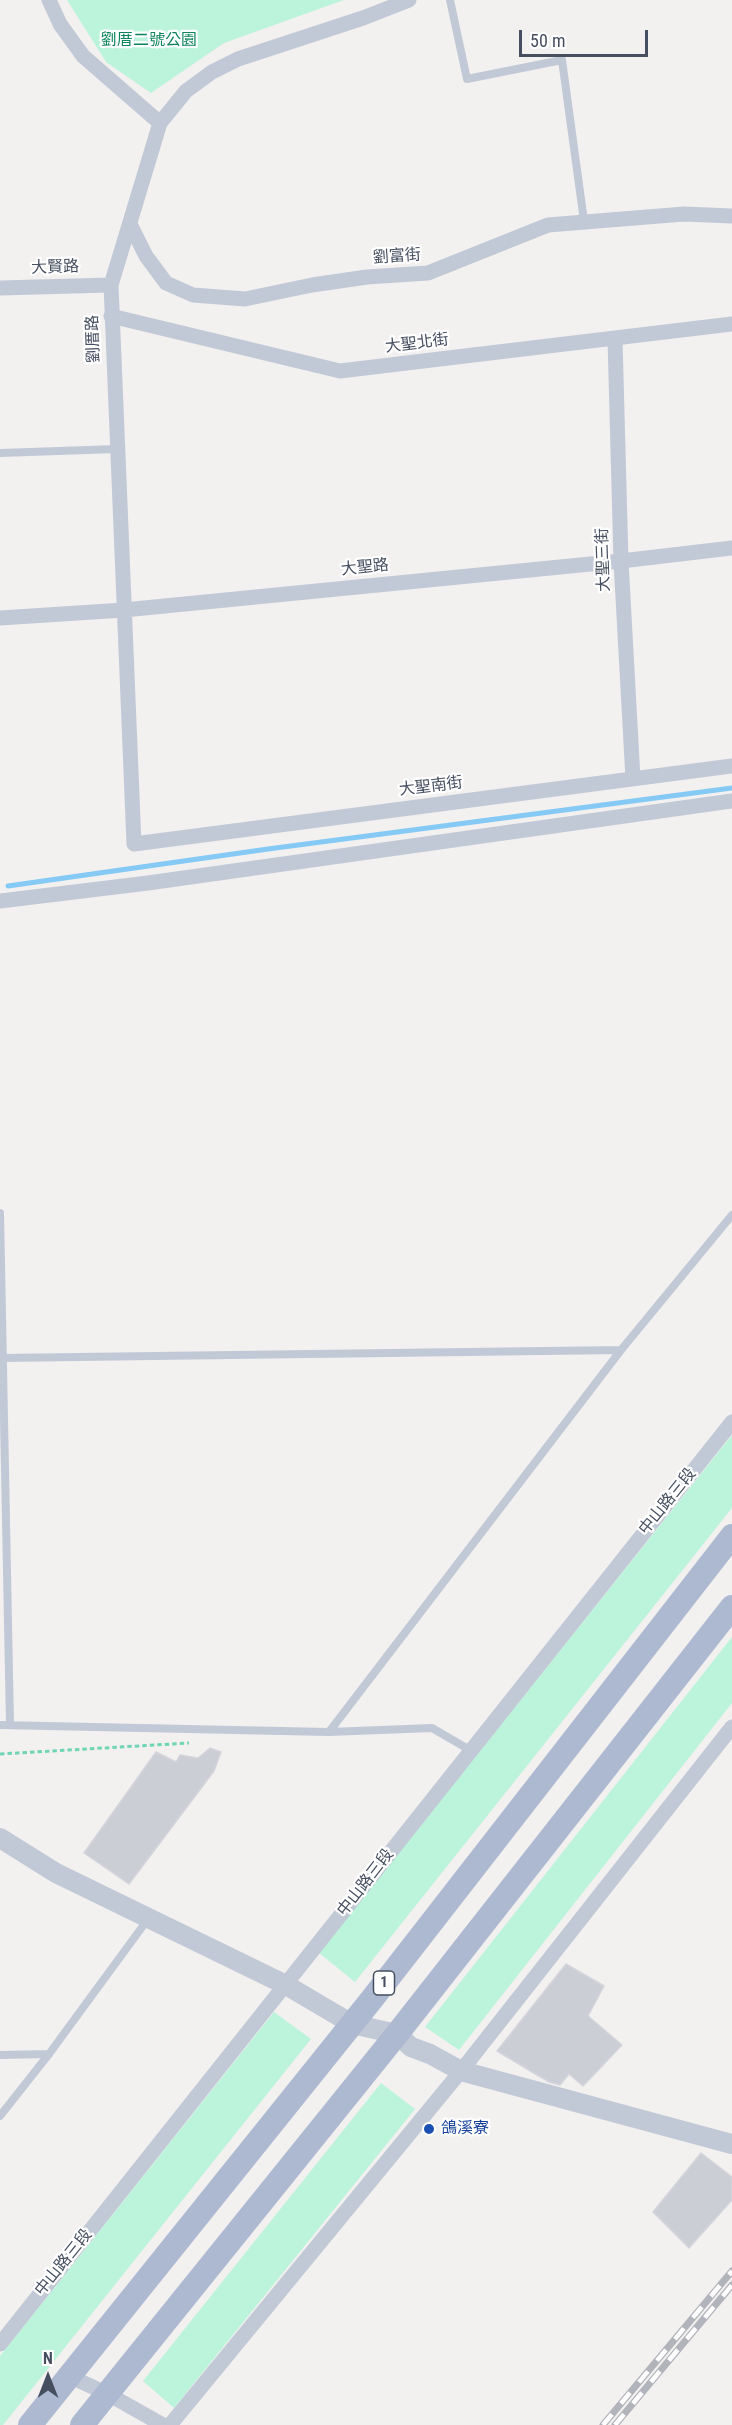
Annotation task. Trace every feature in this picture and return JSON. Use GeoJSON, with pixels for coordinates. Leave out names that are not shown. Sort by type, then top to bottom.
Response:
{"type":"FeatureCollection","features":[{"type":"Feature","properties":{"kind":"main road","name":"1"},"geometry":{"type":"LineString","coordinates":[[30,2425],[71,2377],[352,2024],[732,1536]]}},
{"type":"Feature","properties":{"kind":"main road"},"geometry":{"type":"LineString","coordinates":[[82,2425],[397,2034],[732,1607]]}},
{"type":"Feature","properties":{"kind":"street"},"geometry":{"type":"LineString","coordinates":[[50,0],[60,24],[83,56],[160,123]]}},
{"type":"Feature","properties":{"kind":"street","name":"劉厝路"},"geometry":{"type":"LineString","coordinates":[[134,844],[111,285],[160,123],[186,91],[212,72],[238,59],[363,18],[409,0]]}},
{"type":"Feature","properties":{"kind":"street","name":"劉富街"},"geometry":{"type":"LineString","coordinates":[[130,224],[146,256],[166,283],[193,295],[245,299],[367,277],[428,273],[548,225],[684,214],[732,216]]}},
{"type":"Feature","properties":{"kind":"street","name":"大賢路"},"geometry":{"type":"LineString","coordinates":[[0,288],[111,285]]}},
{"type":"Feature","properties":{"kind":"street","name":"大聖北街"},"geometry":{"type":"LineString","coordinates":[[111,316],[340,371],[732,324]]}},
{"type":"Feature","properties":{"kind":"street","name":"大聖三街"},"geometry":{"type":"LineString","coordinates":[[615,339],[621,561],[633,779]]}},
{"type":"Feature","properties":{"kind":"street","name":"大聖路"},"geometry":{"type":"LineString","coordinates":[[0,618],[124,610],[732,548]]}},
{"type":"Feature","properties":{"kind":"street","name":"大聖南街"},"geometry":{"type":"LineString","coordinates":[[134,844],[732,766]]}},
{"type":"Feature","properties":{"kind":"street"},"geometry":{"type":"LineString","coordinates":[[0,901],[148,883],[732,801]]}},
{"type":"Feature","properties":{"kind":"street","name":"中山路三段"},"geometry":{"type":"LineString","coordinates":[[0,2344],[732,1422]]}},
{"type":"Feature","properties":{"kind":"street"},"geometry":{"type":"LineString","coordinates":[[170,2425],[461,2071],[732,1727]]}},
{"type":"Feature","properties":{"kind":"street"},"geometry":{"type":"LineString","coordinates":[[0,1838],[56,1873],[286,1985],[352,2024],[397,2034],[411,2047],[430,2054],[461,2071],[732,2144]]}},
{"type":"Feature","properties":{"kind":"street"},"geometry":{"type":"LineString","coordinates":[[71,2377],[108,2394],[163,2425]]}},
{"type":"Feature","properties":{"kind":"lane"},"geometry":{"type":"LineString","coordinates":[[450,0],[467,79],[562,60],[584,221]]}},
{"type":"Feature","properties":{"kind":"lane"},"geometry":{"type":"LineString","coordinates":[[0,453],[117,449]]}},
{"type":"Feature","properties":{"kind":"lane"},"geometry":{"type":"LineString","coordinates":[[0,1213],[10,1725]]}},
{"type":"Feature","properties":{"kind":"lane"},"geometry":{"type":"LineString","coordinates":[[329,1732],[621,1350],[732,1215]]}},
{"type":"Feature","properties":{"kind":"lane"},"geometry":{"type":"LineString","coordinates":[[2,1358],[621,1350]]}},
{"type":"Feature","properties":{"kind":"lane"},"geometry":{"type":"LineString","coordinates":[[0,1725],[329,1732],[432,1728],[470,1750]]}},
{"type":"Feature","properties":{"kind":"lane"},"geometry":{"type":"LineString","coordinates":[[0,2116],[49,2054],[148,1918]]}},
{"type":"Feature","properties":{"kind":"lane"},"geometry":{"type":"LineString","coordinates":[[0,2055],[49,2054]]}},
{"type":"Feature","properties":{"kind":"path"},"geometry":{"type":"LineString","coordinates":[[0,1754],[194,1743]]}},
{"type":"Feature","properties":{"kind":"green space","name":"劉厝二號公園"},"geometry":{"type":"Polygon","coordinates":[[[67,0],[344,0],[224,43],[151,93],[106,62],[67,0]]]}},
{"type":"Feature","properties":{"kind":"green space"},"geometry":{"type":"Polygon","coordinates":[[[732,1435],[732,1508],[355,1982],[319,1953],[732,1435]]]}},
{"type":"Feature","properties":{"kind":"green space"},"geometry":{"type":"Polygon","coordinates":[[[732,1637],[732,1703],[459,2050],[425,2027],[732,1637]]]}},
{"type":"Feature","properties":{"kind":"green space"},"geometry":{"type":"Polygon","coordinates":[[[274,2012],[311,2039],[3,2425],[0,2425],[0,2356],[274,2012]]]}},
{"type":"Feature","properties":{"kind":"green space"},"geometry":{"type":"Polygon","coordinates":[[[381,2083],[415,2109],[174,2408],[143,2381],[381,2083]]]}},
{"type":"Feature","properties":{"kind":"building"},"geometry":{"type":"Polygon","coordinates":[[[210,1748],[221,1752],[214,1771],[129,1884],[84,1853],[156,1752],[176,1762],[180,1755],[198,1758],[210,1748]]]}},
{"type":"Feature","properties":{"kind":"building"},"geometry":{"type":"Polygon","coordinates":[[[566,1964],[604,1986],[588,2016],[622,2045],[583,2086],[569,2074],[560,2085],[549,2082],[497,2051],[566,1964]]]}},
{"type":"Feature","properties":{"kind":"building"},"geometry":{"type":"Polygon","coordinates":[[[701,2153],[732,2177],[732,2200],[689,2248],[653,2212],[701,2153]]]}},
{"type":"Feature","properties":{"kind":"waterway"},"geometry":{"type":"LineString","coordinates":[[8,886],[732,788]]}},
{"type":"Feature","properties":{"kind":"railway"},"geometry":{"type":"LineString","coordinates":[[603,2425],[732,2271]]}},
{"type":"Feature","properties":{"kind":"railway"},"geometry":{"type":"LineString","coordinates":[[615,2425],[732,2285]]}},
{"type":"Feature","properties":{"kind":"place","name":"鴿溪寮"},"geometry":{"type":"Point","coordinates":[429,2129]}}]}
